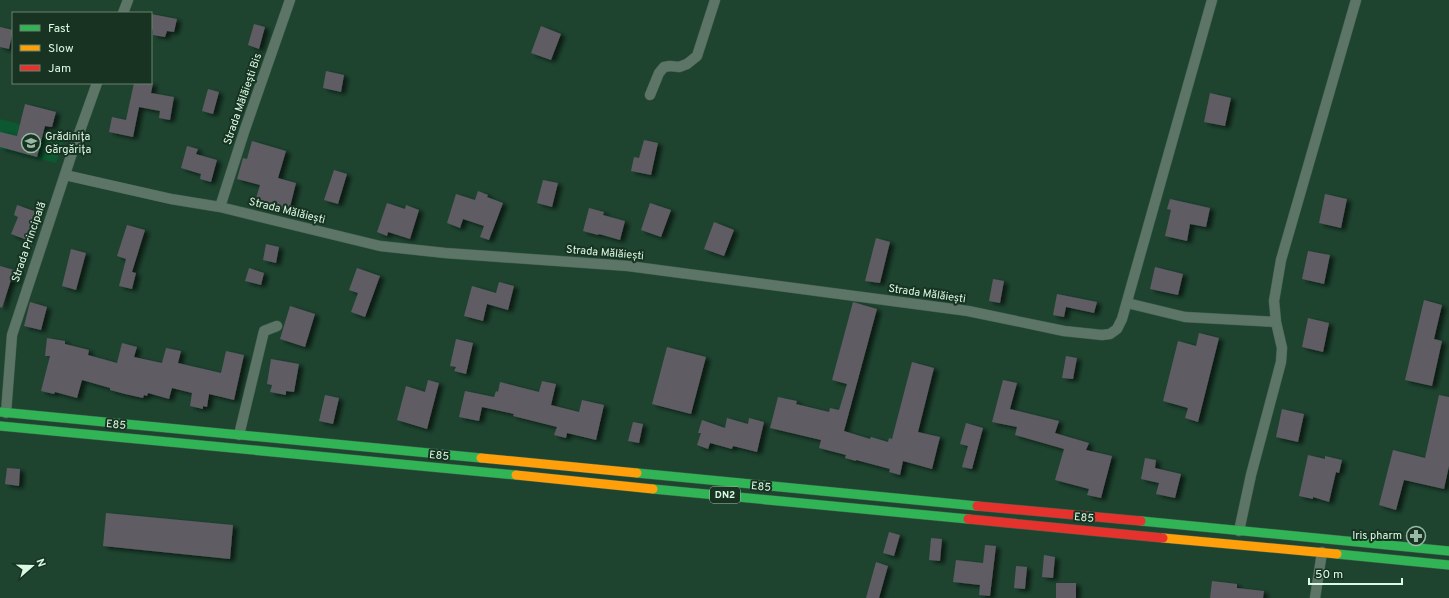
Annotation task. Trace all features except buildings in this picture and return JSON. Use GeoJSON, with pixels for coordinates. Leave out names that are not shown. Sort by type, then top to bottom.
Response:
{"type":"FeatureCollection","features":[{"type":"Feature","properties":{"kind":"main road","name":"E85"},"geometry":{"type":"LineString","coordinates":[[3,412],[1449,551]]}},
{"type":"Feature","properties":{"kind":"main road","name":"E85"},"geometry":{"type":"LineString","coordinates":[[0,426],[1449,565]]}},
{"type":"Feature","properties":{"kind":"street"},"geometry":{"type":"LineString","coordinates":[[123,12],[128,0]]}},
{"type":"Feature","properties":{"kind":"street","name":"Strada Mălăiești Bis"},"geometry":{"type":"LineString","coordinates":[[220,207],[244,132],[290,0]]}},
{"type":"Feature","properties":{"kind":"street"},"geometry":{"type":"LineString","coordinates":[[650,94],[659,73],[664,67],[679,67],[687,64],[697,56],[715,0]]}},
{"type":"Feature","properties":{"kind":"street","name":"Strada Mălăiești"},"geometry":{"type":"LineString","coordinates":[[65,175],[171,199],[220,207],[380,246],[445,253],[636,267],[968,311],[1064,331],[1102,335],[1110,334],[1117,329],[1122,319],[1212,0]]}},
{"type":"Feature","properties":{"kind":"street"},"geometry":{"type":"LineString","coordinates":[[1239,531],[1251,475],[1281,362],[1282,348],[1276,322],[1274,301],[1281,260],[1356,0]]}},
{"type":"Feature","properties":{"kind":"street","name":"Strada Principală"},"geometry":{"type":"LineString","coordinates":[[3,412],[12,335],[22,300],[97,84]]}},
{"type":"Feature","properties":{"kind":"street"},"geometry":{"type":"LineString","coordinates":[[1127,302],[1185,317],[1276,322]]}},
{"type":"Feature","properties":{"kind":"street"},"geometry":{"type":"LineString","coordinates":[[239,435],[264,331],[277,326]]}},
{"type":"Feature","properties":{"kind":"street"},"geometry":{"type":"LineString","coordinates":[[1315,598],[1322,552]]}},
{"type":"Feature","properties":{"kind":"shaded area","name":"Grădinița Gărgărița"},"geometry":{"type":"Polygon","coordinates":[[[0,119],[65,136],[56,163],[0,149],[0,119]]]}},
{"type":"Feature","properties":{"kind":"traffic: fast"},"geometry":{"type":"LineString","coordinates":[[0,412],[481,458]]}},
{"type":"Feature","properties":{"kind":"traffic: fast"},"geometry":{"type":"LineString","coordinates":[[0,426],[516,475]]}},
{"type":"Feature","properties":{"kind":"traffic: fast"},"geometry":{"type":"LineString","coordinates":[[637,473],[977,506]]}},
{"type":"Feature","properties":{"kind":"traffic: fast"},"geometry":{"type":"LineString","coordinates":[[653,489],[968,519]]}},
{"type":"Feature","properties":{"kind":"traffic: fast"},"geometry":{"type":"LineString","coordinates":[[1141,521],[1449,551]]}},
{"type":"Feature","properties":{"kind":"traffic: fast"},"geometry":{"type":"LineString","coordinates":[[1337,554],[1449,565]]}},
{"type":"Feature","properties":{"kind":"traffic: slow"},"geometry":{"type":"LineString","coordinates":[[481,458],[637,473]]}},
{"type":"Feature","properties":{"kind":"traffic: slow"},"geometry":{"type":"LineString","coordinates":[[516,475],[653,489]]}},
{"type":"Feature","properties":{"kind":"traffic: slow"},"geometry":{"type":"LineString","coordinates":[[1163,538],[1337,554]]}},
{"type":"Feature","properties":{"kind":"traffic: jam"},"geometry":{"type":"LineString","coordinates":[[977,506],[1141,521]]}},
{"type":"Feature","properties":{"kind":"traffic: jam"},"geometry":{"type":"LineString","coordinates":[[968,519],[1163,538]]}},
{"type":"Feature","properties":{"kind":"place","name":"Grădinița Gărgărița"},"geometry":{"type":"Point","coordinates":[31,143]}},
{"type":"Feature","properties":{"kind":"place","name":"Iris pharm"},"geometry":{"type":"Point","coordinates":[1416,536]}}]}
